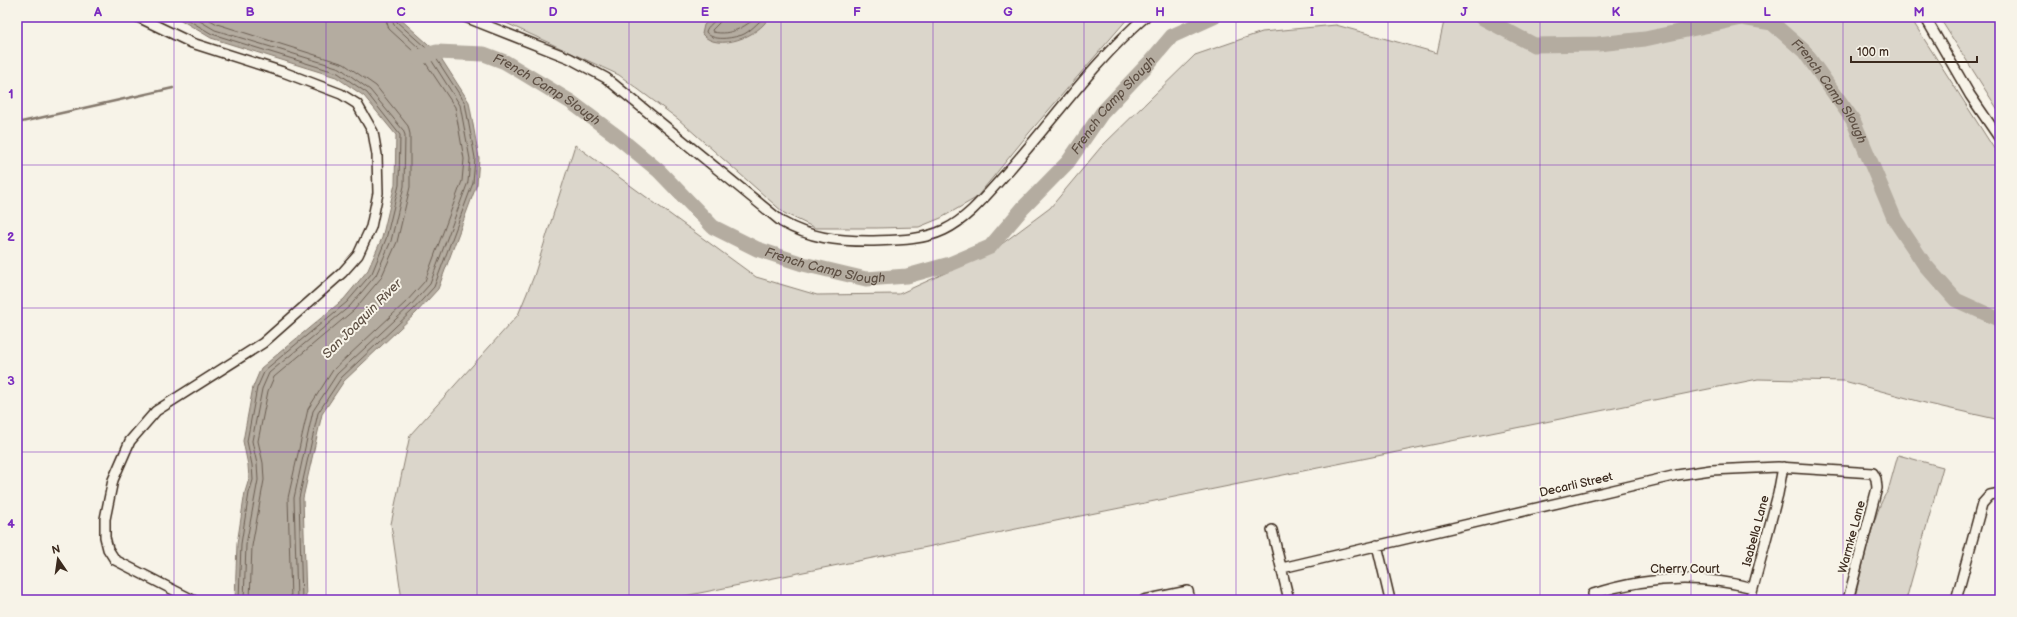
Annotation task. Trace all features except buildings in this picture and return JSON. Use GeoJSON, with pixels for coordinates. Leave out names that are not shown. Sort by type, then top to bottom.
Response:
{"type":"FeatureCollection","features":[{"type":"Feature","properties":{"kind":"street"},"geometry":{"type":"LineString","coordinates":[[138,17],[192,43],[283,72],[341,94],[357,104],[373,132],[377,155],[378,193],[371,227],[358,255],[312,302],[263,343],[156,411],[130,441],[113,480],[105,519],[105,537],[108,549],[115,560],[193,600]]}},
{"type":"Feature","properties":{"kind":"street"},"geometry":{"type":"LineString","coordinates":[[465,17],[569,58],[606,78],[782,222],[800,232],[817,237],[851,241],[920,237],[943,230],[958,221],[976,206],[1015,164],[1105,56],[1145,17]]}},
{"type":"Feature","properties":{"kind":"street"},"geometry":{"type":"LineString","coordinates":[[1925,17],[1952,64],[2000,139]]}},
{"type":"Feature","properties":{"kind":"street","name":"Decarli Street"},"geometry":{"type":"LineString","coordinates":[[1282,568],[1663,478],[1711,470],[1783,467],[1873,473],[1876,479]]}},
{"type":"Feature","properties":{"kind":"street","name":"Isabella Lane"},"geometry":{"type":"LineString","coordinates":[[1750,600],[1778,494],[1783,467]]}},
{"type":"Feature","properties":{"kind":"street","name":"Warmke Lane"},"geometry":{"type":"LineString","coordinates":[[1848,600],[1877,488],[1876,479]]}},
{"type":"Feature","properties":{"kind":"street"},"geometry":{"type":"LineString","coordinates":[[1956,600],[1982,504],[1990,495],[2000,493]]}},
{"type":"Feature","properties":{"kind":"street"},"geometry":{"type":"LineString","coordinates":[[1272,530],[1289,600]]}},
{"type":"Feature","properties":{"kind":"street"},"geometry":{"type":"LineString","coordinates":[[1377,545],[1390,600]]}},
{"type":"Feature","properties":{"kind":"street","name":"Cherry Court"},"geometry":{"type":"LineString","coordinates":[[1593,594],[1625,585],[1669,579],[1716,580],[1754,588]]}},
{"type":"Feature","properties":{"kind":"street"},"geometry":{"type":"LineString","coordinates":[[1144,600],[1189,596]]}},
{"type":"Feature","properties":{"kind":"shaded area"},"geometry":{"type":"Polygon","coordinates":[[[493,17],[1129,17],[1029,133],[976,198],[941,218],[919,227],[815,228],[784,213],[678,119],[619,75],[493,17]]]}},
{"type":"Feature","properties":{"kind":"shaded area"},"geometry":{"type":"Polygon","coordinates":[[[1445,17],[1910,17],[2000,158],[2000,420],[1929,404],[1844,381],[1758,379],[665,600],[402,600],[391,524],[410,435],[518,315],[534,276],[575,145],[756,277],[817,295],[899,294],[991,252],[1050,208],[1101,147],[1195,55],[1262,32],[1336,25],[1437,53],[1445,17]]]}},
{"type":"Feature","properties":{"kind":"shaded area"},"geometry":{"type":"Polygon","coordinates":[[[1939,17],[2000,17],[2000,113],[1939,17]]]}},
{"type":"Feature","properties":{"kind":"shaded area"},"geometry":{"type":"Polygon","coordinates":[[[1898,455],[1943,467],[1906,600],[1854,600],[1868,542],[1878,511],[1888,491],[1898,455]]]}},
{"type":"Feature","properties":{"kind":"water","name":"San Joaquin River"},"geometry":{"type":"Polygon","coordinates":[[[176,17],[398,17],[437,52],[469,102],[479,158],[477,184],[438,289],[416,313],[344,381],[322,414],[303,498],[306,600],[235,600],[237,544],[245,492],[249,479],[243,441],[253,387],[261,368],[344,299],[368,270],[382,238],[395,184],[396,135],[364,96],[336,77],[211,38],[176,17]]]}},
{"type":"Feature","properties":{"kind":"water"},"geometry":{"type":"Polygon","coordinates":[[[713,17],[769,17],[764,24],[748,36],[738,40],[718,42],[709,40],[702,34],[704,25],[713,17]]]}},
{"type":"Feature","properties":{"kind":"waterway","name":"French Camp Slough"},"geometry":{"type":"LineString","coordinates":[[416,58],[437,52],[484,54],[505,62],[571,102],[618,137],[659,171],[713,227],[757,249],[803,264],[866,279],[907,276],[950,264],[990,247],[1023,208],[1068,162],[1102,113],[1172,36],[1214,17]]}},
{"type":"Feature","properties":{"kind":"waterway","name":"French Camp Slough"},"geometry":{"type":"LineString","coordinates":[[1481,17],[1534,45],[1598,44],[1645,39],[1742,18],[1772,23],[1804,51],[1853,120],[1895,220],[1925,265],[1956,300],[2000,320]]}},
{"type":"Feature","properties":{"kind":"waterway"},"geometry":{"type":"LineString","coordinates":[[17,123],[173,88]]}}]}
